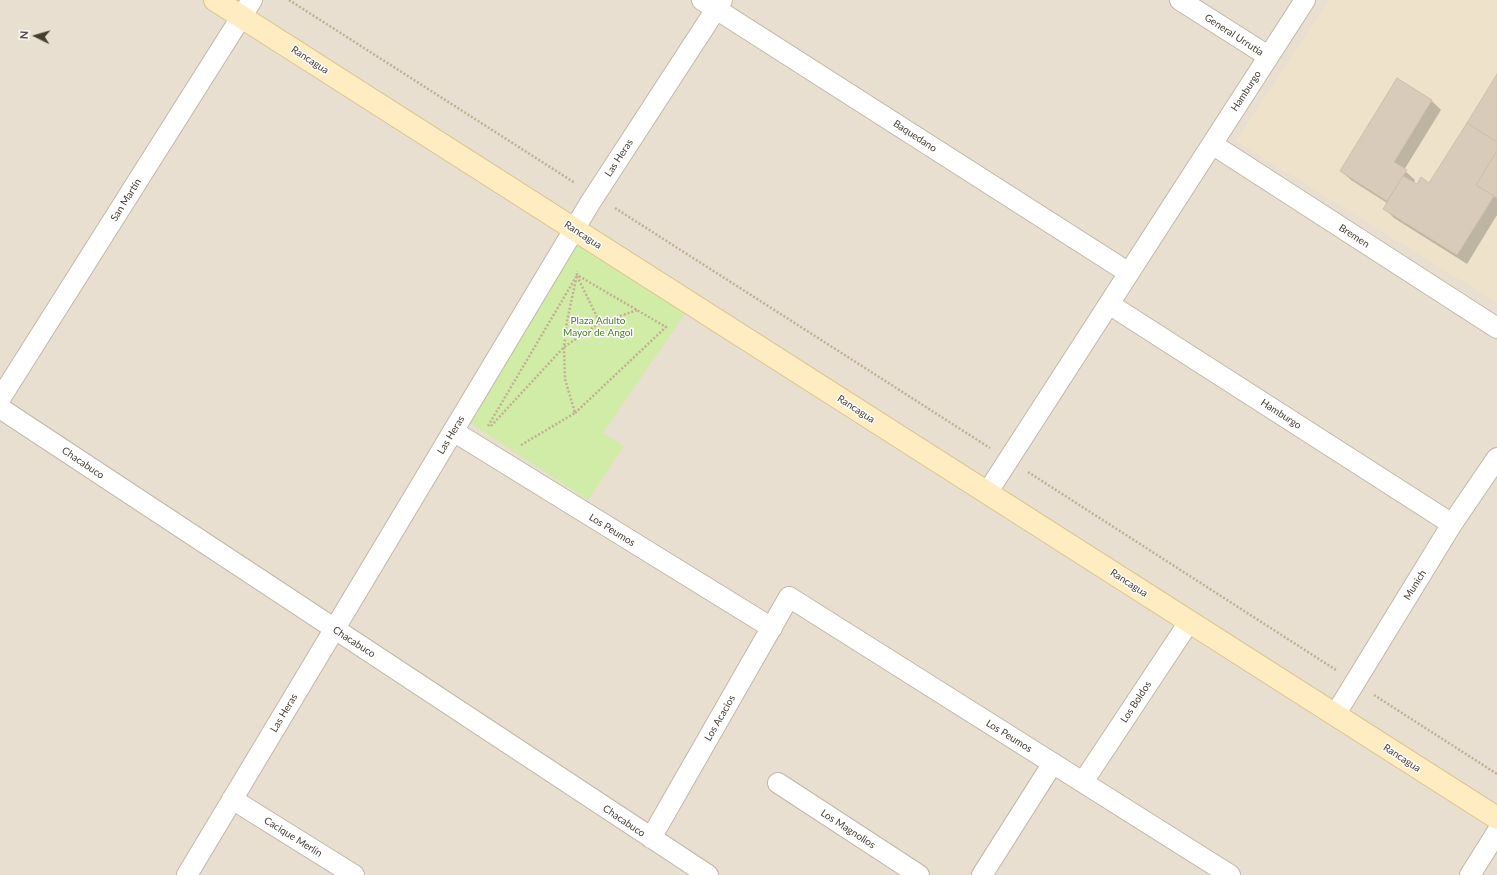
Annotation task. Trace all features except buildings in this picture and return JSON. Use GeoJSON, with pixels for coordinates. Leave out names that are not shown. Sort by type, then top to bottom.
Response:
{"type":"FeatureCollection","features":[{"type":"Feature","properties":{"kind":"main road","name":"Rancagua"},"geometry":{"type":"LineString","coordinates":[[215,0],[247,8],[574,229],[1497,818]]}},
{"type":"Feature","properties":{"kind":"street","name":"General Urrutia"},"geometry":{"type":"LineString","coordinates":[[1180,0],[1268,56]]}},
{"type":"Feature","properties":{"kind":"street","name":"Hamburgo"},"geometry":{"type":"LineString","coordinates":[[987,493],[1305,0]]}},
{"type":"Feature","properties":{"kind":"street","name":"Las Heras"},"geometry":{"type":"LineString","coordinates":[[187,875],[594,195],[713,3]]}},
{"type":"Feature","properties":{"kind":"street","name":"Baquedano"},"geometry":{"type":"LineString","coordinates":[[713,3],[1129,272]]}},
{"type":"Feature","properties":{"kind":"street","name":"San Martín"},"geometry":{"type":"LineString","coordinates":[[0,399],[247,8]]}},
{"type":"Feature","properties":{"kind":"street","name":"Bremen"},"geometry":{"type":"LineString","coordinates":[[1212,144],[1497,328]]}},
{"type":"Feature","properties":{"kind":"street","name":"Hamburgo"},"geometry":{"type":"LineString","coordinates":[[1109,304],[1452,524]]}},
{"type":"Feature","properties":{"kind":"street","name":"Chacabuco"},"geometry":{"type":"LineString","coordinates":[[0,408],[708,875]]}},
{"type":"Feature","properties":{"kind":"street","name":"Los Peumos"},"geometry":{"type":"LineString","coordinates":[[453,431],[772,628]]}},
{"type":"Feature","properties":{"kind":"street","name":"Munich"},"geometry":{"type":"LineString","coordinates":[[1335,715],[1452,524],[1497,458]]}},
{"type":"Feature","properties":{"kind":"street","name":"Los Peumos"},"geometry":{"type":"LineString","coordinates":[[789,597],[1230,875]]}},
{"type":"Feature","properties":{"kind":"street","name":"Los Acacios"},"geometry":{"type":"LineString","coordinates":[[651,838],[789,597]]}},
{"type":"Feature","properties":{"kind":"street","name":"Los Boldos"},"geometry":{"type":"LineString","coordinates":[[1083,782],[1189,622]]}},
{"type":"Feature","properties":{"kind":"street"},"geometry":{"type":"LineString","coordinates":[[982,875],[1053,763]]}},
{"type":"Feature","properties":{"kind":"street","name":"Los Magnolios"},"geometry":{"type":"LineString","coordinates":[[778,783],[919,875]]}},
{"type":"Feature","properties":{"kind":"street","name":"Cacique Merlín"},"geometry":{"type":"LineString","coordinates":[[232,799],[354,875]]}},
{"type":"Feature","properties":{"kind":"street"},"geometry":{"type":"LineString","coordinates":[[1470,875],[1497,832]]}},
{"type":"Feature","properties":{"kind":"path"},"geometry":{"type":"LineString","coordinates":[[289,0],[1497,774]]}},
{"type":"Feature","properties":{"kind":"path"},"geometry":{"type":"LineString","coordinates":[[576,268],[577,275],[600,323]]}},
{"type":"Feature","properties":{"kind":"path"},"geometry":{"type":"LineString","coordinates":[[519,446],[575,413],[666,327],[577,275]]}},
{"type":"Feature","properties":{"kind":"path"},"geometry":{"type":"LineString","coordinates":[[575,413],[565,379],[564,347],[577,275]]}},
{"type":"Feature","properties":{"kind":"path"},"geometry":{"type":"LineString","coordinates":[[577,275],[487,430],[564,347],[600,323],[637,310]]}},
{"type":"Feature","properties":{"kind":"shaded area"},"geometry":{"type":"Polygon","coordinates":[[[0,0],[1497,0],[1497,875],[0,875],[0,0]]]}},
{"type":"Feature","properties":{"kind":"shaded area"},"geometry":{"type":"Polygon","coordinates":[[[1329,0],[1497,0],[1497,303],[1236,141],[1329,0]]]}},
{"type":"Feature","properties":{"kind":"green space","name":"Plaza Adulto Mayor de Angol"},"geometry":{"type":"Polygon","coordinates":[[[578,233],[691,305],[603,433],[624,446],[588,500],[467,421],[578,233]]]}}]}
